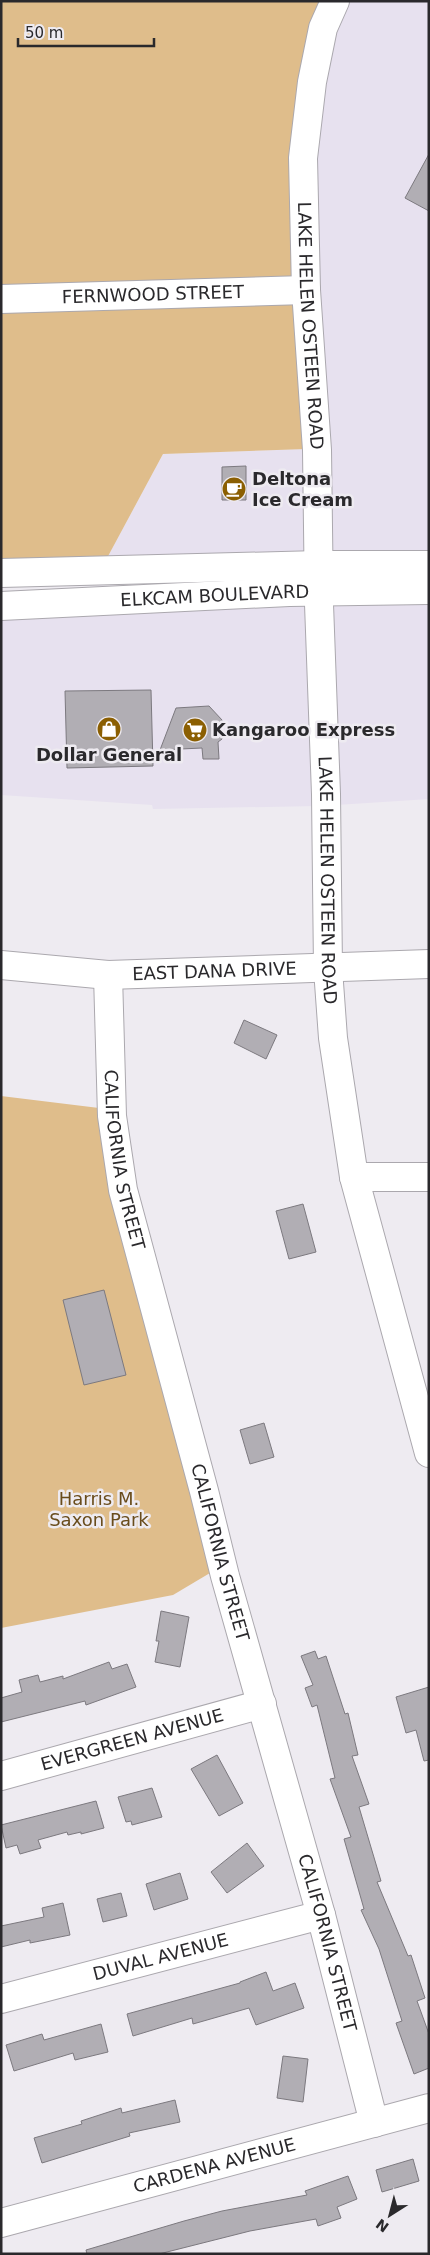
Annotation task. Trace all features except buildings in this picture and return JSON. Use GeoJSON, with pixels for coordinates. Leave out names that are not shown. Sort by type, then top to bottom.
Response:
{"type":"FeatureCollection","features":[{"type":"Feature","properties":{"kind":"street","name":"LAKE HELEN OSTEEN ROAD"},"geometry":{"type":"LineString","coordinates":[[335,1],[323,28],[312,82],[303,158],[306,290],[316,450],[326,794],[328,969],[333,1038],[354,1177],[429,1453]]}},
{"type":"Feature","properties":{"kind":"street","name":"FERNWOOD STREET"},"geometry":{"type":"LineString","coordinates":[[1,299],[306,290]]}},
{"type":"Feature","properties":{"kind":"street","name":"ELKCAM BOULEVARD"},"geometry":{"type":"LineString","coordinates":[[1,573],[319,565],[429,565]]}},
{"type":"Feature","properties":{"kind":"street","name":"ELKCAM BOULEVARD"},"geometry":{"type":"LineString","coordinates":[[1,606],[179,596],[348,590],[429,590]]}},
{"type":"Feature","properties":{"kind":"street","name":"EAST DANA DRIVE"},"geometry":{"type":"LineString","coordinates":[[1,965],[108,975],[328,969],[429,964]]}},
{"type":"Feature","properties":{"kind":"street","name":"CALIFORNIA STREET"},"geometry":{"type":"LineString","coordinates":[[108,975],[112,1116],[123,1190],[225,1576],[320,1916],[374,2123]]}},
{"type":"Feature","properties":{"kind":"street"},"geometry":{"type":"LineString","coordinates":[[354,1177],[429,1177]]}},
{"type":"Feature","properties":{"kind":"street","name":"EVERGREEN AVENUE"},"geometry":{"type":"LineString","coordinates":[[1,1776],[262,1704]]}},
{"type":"Feature","properties":{"kind":"street","name":"DUVAL AVENUE"},"geometry":{"type":"LineString","coordinates":[[1,1999],[320,1916]]}},
{"type":"Feature","properties":{"kind":"street","name":"CARDENA AVENUE"},"geometry":{"type":"LineString","coordinates":[[1,2223],[429,2108]]}},
{"type":"Feature","properties":{"kind":"shaded area"},"geometry":{"type":"Polygon","coordinates":[[[345,1],[429,1],[429,555],[329,555],[312,158],[322,83],[345,1]]]}},
{"type":"Feature","properties":{"kind":"shaded area"},"geometry":{"type":"Polygon","coordinates":[[[307,449],[309,555],[106,560],[163,454],[307,449]]]}},
{"type":"Feature","properties":{"kind":"shaded area"},"geometry":{"type":"Polygon","coordinates":[[[429,600],[429,799],[336,805],[329,602],[429,600]]]}},
{"type":"Feature","properties":{"kind":"shaded area"},"geometry":{"type":"Polygon","coordinates":[[[310,603],[317,806],[153,809],[152,805],[1,795],[1,616],[310,603]]]}},
{"type":"Feature","properties":{"kind":"green space"},"geometry":{"type":"Polygon","coordinates":[[[1,1],[325,1],[296,280],[1,287],[1,1]]]}},
{"type":"Feature","properties":{"kind":"green space"},"geometry":{"type":"Polygon","coordinates":[[[297,300],[307,449],[163,454],[106,560],[1,563],[1,310],[297,300]]]}},
{"type":"Feature","properties":{"kind":"green space","name":"Harris M. Saxon Park"},"geometry":{"type":"Polygon","coordinates":[[[1,1096],[99,1108],[215,1570],[173,1595],[1,1628],[1,1096]]]}},
{"type":"Feature","properties":{"kind":"place","name":"Deltona Ice Cream"},"geometry":{"type":"Point","coordinates":[234,489]}},
{"type":"Feature","properties":{"kind":"place","name":"Dollar General"},"geometry":{"type":"Point","coordinates":[109,729]}},
{"type":"Feature","properties":{"kind":"place","name":"Kangaroo Express"},"geometry":{"type":"Point","coordinates":[195,730]}}]}
